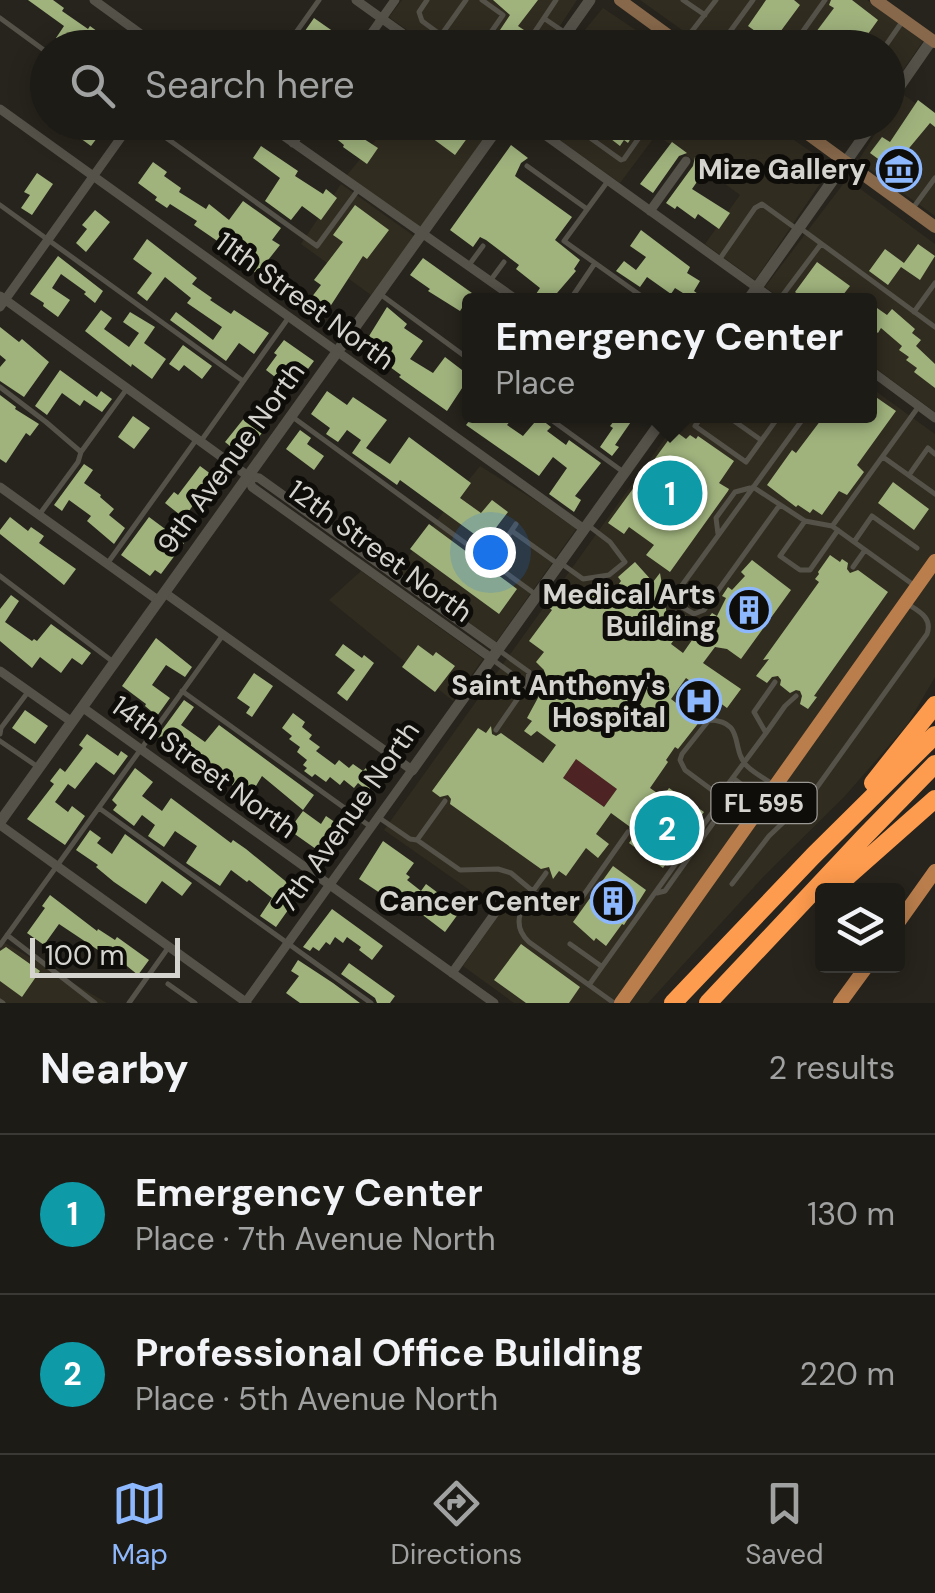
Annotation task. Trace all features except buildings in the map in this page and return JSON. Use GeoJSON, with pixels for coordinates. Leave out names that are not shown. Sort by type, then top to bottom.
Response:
{"type":"FeatureCollection","features":[{"type":"Feature","properties":{"kind":"highway"},"geometry":{"type":"LineString","coordinates":[[813,856],[935,705]]}},
{"type":"Feature","properties":{"kind":"highway"},"geometry":{"type":"LineString","coordinates":[[673,1003],[935,735]]}},
{"type":"Feature","properties":{"kind":"highway"},"geometry":{"type":"LineString","coordinates":[[708,1003],[935,764]]}},
{"type":"Feature","properties":{"kind":"highway"},"geometry":{"type":"LineString","coordinates":[[839,883],[935,798]]}},
{"type":"Feature","properties":{"kind":"highway"},"geometry":{"type":"LineString","coordinates":[[745,966],[815,904]]}},
{"type":"Feature","properties":{"kind":"main road"},"geometry":{"type":"LineString","coordinates":[[620,0],[662,30]]}},
{"type":"Feature","properties":{"kind":"main road"},"geometry":{"type":"LineString","coordinates":[[878,1],[934,39]]}},
{"type":"Feature","properties":{"kind":"main road"},"geometry":{"type":"LineString","coordinates":[[816,140],[935,227]]}},
{"type":"Feature","properties":{"kind":"main road","name":"FL 595"},"geometry":{"type":"LineString","coordinates":[[617,1003],[935,561]]}},
{"type":"Feature","properties":{"kind":"main road"},"geometry":{"type":"LineString","coordinates":[[905,913],[935,871]]}},
{"type":"Feature","properties":{"kind":"main road"},"geometry":{"type":"LineString","coordinates":[[842,1002],[862,973]]}},
{"type":"Feature","properties":{"kind":"street"},"geometry":{"type":"LineString","coordinates":[[94,0],[135,30]]}},
{"type":"Feature","properties":{"kind":"street"},"geometry":{"type":"LineString","coordinates":[[112,13],[121,0]]}},
{"type":"Feature","properties":{"kind":"street"},"geometry":{"type":"LineString","coordinates":[[356,0],[398,30]]}},
{"type":"Feature","properties":{"kind":"street"},"geometry":{"type":"LineString","coordinates":[[374,30],[395,0]]}},
{"type":"Feature","properties":{"kind":"street"},"geometry":{"type":"LineString","coordinates":[[569,30],[590,0]]}},
{"type":"Feature","properties":{"kind":"street"},"geometry":{"type":"LineString","coordinates":[[905,79],[934,39]]}},
{"type":"Feature","properties":{"kind":"street","name":"11th Street North"},"geometry":{"type":"LineString","coordinates":[[0,109],[30,130]]}},
{"type":"Feature","properties":{"kind":"street","name":"11th Street North"},"geometry":{"type":"LineString","coordinates":[[43,140],[585,526]]}},
{"type":"Feature","properties":{"kind":"street"},"geometry":{"type":"LineString","coordinates":[[2,301],[119,140]]}},
{"type":"Feature","properties":{"kind":"street"},"geometry":{"type":"LineString","coordinates":[[289,140],[507,293]]}},
{"type":"Feature","properties":{"kind":"street","name":"9th Avenue North"},"geometry":{"type":"LineString","coordinates":[[0,824],[489,140]]}},
{"type":"Feature","properties":{"kind":"street"},"geometry":{"type":"LineString","coordinates":[[552,140],[765,293]]}},
{"type":"Feature","properties":{"kind":"street"},"geometry":{"type":"LineString","coordinates":[[753,293],[861,140]]}},
{"type":"Feature","properties":{"kind":"street"},"geometry":{"type":"LineString","coordinates":[[650,210],[686,162]]}},
{"type":"Feature","properties":{"kind":"street","name":"12th Street North"},"geometry":{"type":"LineString","coordinates":[[2,301],[248,476],[259,478],[494,654]]}},
{"type":"Feature","properties":{"kind":"street"},"geometry":{"type":"LineString","coordinates":[[877,375],[935,418]]}},
{"type":"Feature","properties":{"kind":"street","name":"7th Avenue North"},"geometry":{"type":"LineString","coordinates":[[246,1003],[660,423]]}},
{"type":"Feature","properties":{"kind":"street"},"geometry":{"type":"LineString","coordinates":[[0,487],[107,564],[223,634],[412,770]]}},
{"type":"Feature","properties":{"kind":"street","name":"14th Street North"},"geometry":{"type":"LineString","coordinates":[[0,671],[72,722]]}},
{"type":"Feature","properties":{"kind":"street","name":"14th Street North"},"geometry":{"type":"LineString","coordinates":[[82,708],[494,1003]]}},
{"type":"Feature","properties":{"kind":"street"},"geometry":{"type":"LineString","coordinates":[[0,824],[246,1003]]}},
{"type":"Feature","properties":{"kind":"street"},"geometry":{"type":"LineString","coordinates":[[452,973],[505,899]]}},
{"type":"Feature","properties":{"kind":"lane"},"geometry":{"type":"LineString","coordinates":[[298,30],[319,0]]}},
{"type":"Feature","properties":{"kind":"lane"},"geometry":{"type":"LineString","coordinates":[[427,0],[419,12],[422,21],[436,30]]}},
{"type":"Feature","properties":{"kind":"lane"},"geometry":{"type":"LineString","coordinates":[[445,30],[466,0]]}},
{"type":"Feature","properties":{"kind":"lane"},"geometry":{"type":"LineString","coordinates":[[482,0],[502,15],[492,30]]}},
{"type":"Feature","properties":{"kind":"lane"},"geometry":{"type":"LineString","coordinates":[[536,30],[556,0]]}},
{"type":"Feature","properties":{"kind":"lane"},"geometry":{"type":"LineString","coordinates":[[683,0],[704,15]]}},
{"type":"Feature","properties":{"kind":"lane"},"geometry":{"type":"LineString","coordinates":[[694,30],[716,0]]}},
{"type":"Feature","properties":{"kind":"lane"},"geometry":{"type":"LineString","coordinates":[[731,30],[753,0]]}},
{"type":"Feature","properties":{"kind":"lane"},"geometry":{"type":"LineString","coordinates":[[804,30],[825,0]]}},
{"type":"Feature","properties":{"kind":"lane"},"geometry":{"type":"LineString","coordinates":[[0,18],[30,39]]}},
{"type":"Feature","properties":{"kind":"lane"},"geometry":{"type":"LineString","coordinates":[[544,18],[560,30]]}},
{"type":"Feature","properties":{"kind":"lane"},"geometry":{"type":"LineString","coordinates":[[896,30],[903,20]]}},
{"type":"Feature","properties":{"kind":"lane"},"geometry":{"type":"LineString","coordinates":[[169,140],[317,246],[358,190]]}},
{"type":"Feature","properties":{"kind":"lane"},"geometry":{"type":"LineString","coordinates":[[593,140],[620,160],[637,140]]}},
{"type":"Feature","properties":{"kind":"lane"},"geometry":{"type":"LineString","coordinates":[[527,166],[587,209]]}},
{"type":"Feature","properties":{"kind":"lane"},"geometry":{"type":"LineString","coordinates":[[912,210],[935,178]]}},
{"type":"Feature","properties":{"kind":"lane"},"geometry":{"type":"LineString","coordinates":[[608,180],[564,241],[637,293]]}},
{"type":"Feature","properties":{"kind":"lane"},"geometry":{"type":"LineString","coordinates":[[719,260],[755,208],[762,204],[935,327]]}},
{"type":"Feature","properties":{"kind":"lane"},"geometry":{"type":"LineString","coordinates":[[0,205],[243,381]]}},
{"type":"Feature","properties":{"kind":"lane"},"geometry":{"type":"LineString","coordinates":[[782,293],[821,244]]}},
{"type":"Feature","properties":{"kind":"lane"},"geometry":{"type":"LineString","coordinates":[[468,265],[483,246]]}},
{"type":"Feature","properties":{"kind":"lane"},"geometry":{"type":"LineString","coordinates":[[490,281],[504,262]]}},
{"type":"Feature","properties":{"kind":"lane"},"geometry":{"type":"LineString","coordinates":[[575,293],[595,263]]}},
{"type":"Feature","properties":{"kind":"lane"},"geometry":{"type":"LineString","coordinates":[[914,312],[935,283]]}},
{"type":"Feature","properties":{"kind":"lane"},"geometry":{"type":"LineString","coordinates":[[379,294],[462,354]]}},
{"type":"Feature","properties":{"kind":"lane"},"geometry":{"type":"LineString","coordinates":[[107,564],[289,317]]}},
{"type":"Feature","properties":{"kind":"lane"},"geometry":{"type":"LineString","coordinates":[[0,386],[82,452]]}},
{"type":"Feature","properties":{"kind":"lane"},"geometry":{"type":"LineString","coordinates":[[39,515],[128,388]]}},
{"type":"Feature","properties":{"kind":"lane"},"geometry":{"type":"LineString","coordinates":[[805,521],[780,556],[800,570],[810,570],[920,406]]}},
{"type":"Feature","properties":{"kind":"lane"},"geometry":{"type":"LineString","coordinates":[[292,416],[536,595]]}},
{"type":"Feature","properties":{"kind":"lane"},"geometry":{"type":"LineString","coordinates":[[556,423],[624,472]]}},
{"type":"Feature","properties":{"kind":"lane"},"geometry":{"type":"LineString","coordinates":[[696,423],[694,426],[746,462],[774,423]]}},
{"type":"Feature","properties":{"kind":"lane"},"geometry":{"type":"LineString","coordinates":[[737,423],[761,440]]}},
{"type":"Feature","properties":{"kind":"lane"},"geometry":{"type":"LineString","coordinates":[[779,506],[700,614],[679,604],[678,594],[800,423]]}},
{"type":"Feature","properties":{"kind":"lane"},"geometry":{"type":"LineString","coordinates":[[908,475],[928,448],[935,454]]}},
{"type":"Feature","properties":{"kind":"lane"},"geometry":{"type":"LineString","coordinates":[[883,456],[935,494]]}},
{"type":"Feature","properties":{"kind":"lane"},"geometry":{"type":"LineString","coordinates":[[753,487],[805,521],[835,528],[916,588]]}},
{"type":"Feature","properties":{"kind":"lane"},"geometry":{"type":"LineString","coordinates":[[718,535],[716,518],[735,492],[753,487]]}},
{"type":"Feature","properties":{"kind":"lane"},"geometry":{"type":"LineString","coordinates":[[854,542],[872,516],[916,548]]}},
{"type":"Feature","properties":{"kind":"lane"},"geometry":{"type":"LineString","coordinates":[[497,552],[514,528],[583,579],[610,575],[625,562],[610,542],[585,526]]}},
{"type":"Feature","properties":{"kind":"lane"},"geometry":{"type":"LineString","coordinates":[[853,567],[865,550]]}},
{"type":"Feature","properties":{"kind":"lane"},"geometry":{"type":"LineString","coordinates":[[0,576],[114,662]]}},
{"type":"Feature","properties":{"kind":"lane"},"geometry":{"type":"LineString","coordinates":[[732,884],[768,836],[799,809],[927,634],[928,619],[906,603]]}},
{"type":"Feature","properties":{"kind":"lane"},"geometry":{"type":"LineString","coordinates":[[0,945],[223,634]]}},
{"type":"Feature","properties":{"kind":"lane"},"geometry":{"type":"LineString","coordinates":[[494,654],[519,679],[519,697]]}},
{"type":"Feature","properties":{"kind":"lane"},"geometry":{"type":"LineString","coordinates":[[494,654],[529,672],[528,685],[496,730]]}},
{"type":"Feature","properties":{"kind":"lane"},"geometry":{"type":"LineString","coordinates":[[766,733],[754,712],[775,682]]}},
{"type":"Feature","properties":{"kind":"lane"},"geometry":{"type":"LineString","coordinates":[[28,692],[1,728],[0,738],[38,767]]}},
{"type":"Feature","properties":{"kind":"lane"},"geometry":{"type":"LineString","coordinates":[[182,692],[371,827]]}},
{"type":"Feature","properties":{"kind":"lane"},"geometry":{"type":"LineString","coordinates":[[588,984],[654,894],[665,891],[716,819],[720,796],[784,706],[796,696]]}},
{"type":"Feature","properties":{"kind":"lane"},"geometry":{"type":"LineString","coordinates":[[720,796],[685,770],[680,760],[705,722],[716,720],[731,727],[743,764],[791,816]]}},
{"type":"Feature","properties":{"kind":"lane"},"geometry":{"type":"LineString","coordinates":[[733,778],[799,809]]}},
{"type":"Feature","properties":{"kind":"lane"},"geometry":{"type":"LineString","coordinates":[[417,840],[445,801]]}},
{"type":"Feature","properties":{"kind":"lane"},"geometry":{"type":"LineString","coordinates":[[99,808],[371,1003]]}},
{"type":"Feature","properties":{"kind":"lane"},"geometry":{"type":"LineString","coordinates":[[378,817],[460,870],[505,870],[563,913],[570,911],[628,832]]}},
{"type":"Feature","properties":{"kind":"lane"},"geometry":{"type":"LineString","coordinates":[[546,873],[519,913],[522,936],[617,1003]]}},
{"type":"Feature","properties":{"kind":"lane"},"geometry":{"type":"LineString","coordinates":[[7,935],[95,1003]]}},
{"type":"Feature","properties":{"kind":"lane"},"geometry":{"type":"LineString","coordinates":[[570,944],[602,966]]}},
{"type":"Feature","properties":{"kind":"lane"},"geometry":{"type":"LineString","coordinates":[[129,1003],[169,946]]}},
{"type":"Feature","properties":{"kind":"lane"},"geometry":{"type":"LineString","coordinates":[[168,984],[194,1003]]}},
{"type":"Feature","properties":{"kind":"shaded area"},"geometry":{"type":"Polygon","coordinates":[[[402,0],[577,0],[557,30],[407,30],[389,17],[402,0]]]}},
{"type":"Feature","properties":{"kind":"shaded area"},"geometry":{"type":"Polygon","coordinates":[[[640,0],[867,0],[923,41],[905,67],[905,30],[682,30],[640,0]]]}},
{"type":"Feature","properties":{"kind":"shaded area"},"geometry":{"type":"Polygon","coordinates":[[[603,8],[636,30],[585,30],[603,8]]]}},
{"type":"Feature","properties":{"kind":"shaded area"},"geometry":{"type":"Polygon","coordinates":[[[905,96],[935,117],[935,216],[858,161],[871,140],[905,140],[905,96]]]}},
{"type":"Feature","properties":{"kind":"shaded area"},"geometry":{"type":"Polygon","coordinates":[[[376,140],[483,140],[420,228],[347,175],[376,140]]]}},
{"type":"Feature","properties":{"kind":"shaded area"},"geometry":{"type":"Polygon","coordinates":[[[560,140],[652,140],[620,183],[560,140]]]}},
{"type":"Feature","properties":{"kind":"shaded area"},"geometry":{"type":"Polygon","coordinates":[[[664,140],[794,140],[832,166],[755,280],[705,244],[740,195],[664,140]]]}},
{"type":"Feature","properties":{"kind":"shaded area"},"geometry":{"type":"Polygon","coordinates":[[[847,179],[935,244],[935,412],[877,369],[877,293],[773,293],[765,287],[847,179]]]}},
{"type":"Feature","properties":{"kind":"shaded area"},"geometry":{"type":"Polygon","coordinates":[[[341,184],[414,236],[371,295],[301,244],[341,184]]]}},
{"type":"Feature","properties":{"kind":"shaded area","name":"Saint Anthony's Hospital"},"geometry":{"type":"Polygon","coordinates":[[[877,392],[935,434],[935,677],[907,725],[844,797],[765,875],[648,1003],[514,1003],[463,966],[501,912],[384,830],[676,423],[877,423],[877,392]]]}},
{"type":"Feature","properties":{"kind":"shaded area"},"geometry":{"type":"Polygon","coordinates":[[[480,466],[576,529],[496,642],[377,556],[387,548],[407,558],[480,466]]]}},
{"type":"Feature","properties":{"kind":"shaded area"},"geometry":{"type":"Polygon","coordinates":[[[361,571],[483,659],[453,701],[329,600],[361,571]]]}},
{"type":"Feature","properties":{"kind":"shaded area"},"geometry":{"type":"Polygon","coordinates":[[[566,751],[617,789],[604,807],[560,775],[571,766],[561,758],[566,751]]]}},
{"type":"Feature","properties":{"kind":"shaded area"},"geometry":{"type":"Polygon","coordinates":[[[0,940],[107,1003],[0,1003],[0,940]]]}},
{"type":"Feature","properties":{"kind":"place","name":"Mize Gallery"},"geometry":{"type":"Point","coordinates":[899,169]}},
{"type":"Feature","properties":{"kind":"place","name":"Emergency Center"},"geometry":{"type":"Point","coordinates":[670,493]}},
{"type":"Feature","properties":{"kind":"place","name":"Medical Arts Building"},"geometry":{"type":"Point","coordinates":[749,610]}},
{"type":"Feature","properties":{"kind":"place","name":"Saint Anthony's Hospital"},"geometry":{"type":"Point","coordinates":[699,701]}},
{"type":"Feature","properties":{"kind":"place","name":"Professional Office Building"},"geometry":{"type":"Point","coordinates":[667,828]}},
{"type":"Feature","properties":{"kind":"place","name":"Cancer Center"},"geometry":{"type":"Point","coordinates":[613,901]}}]}
